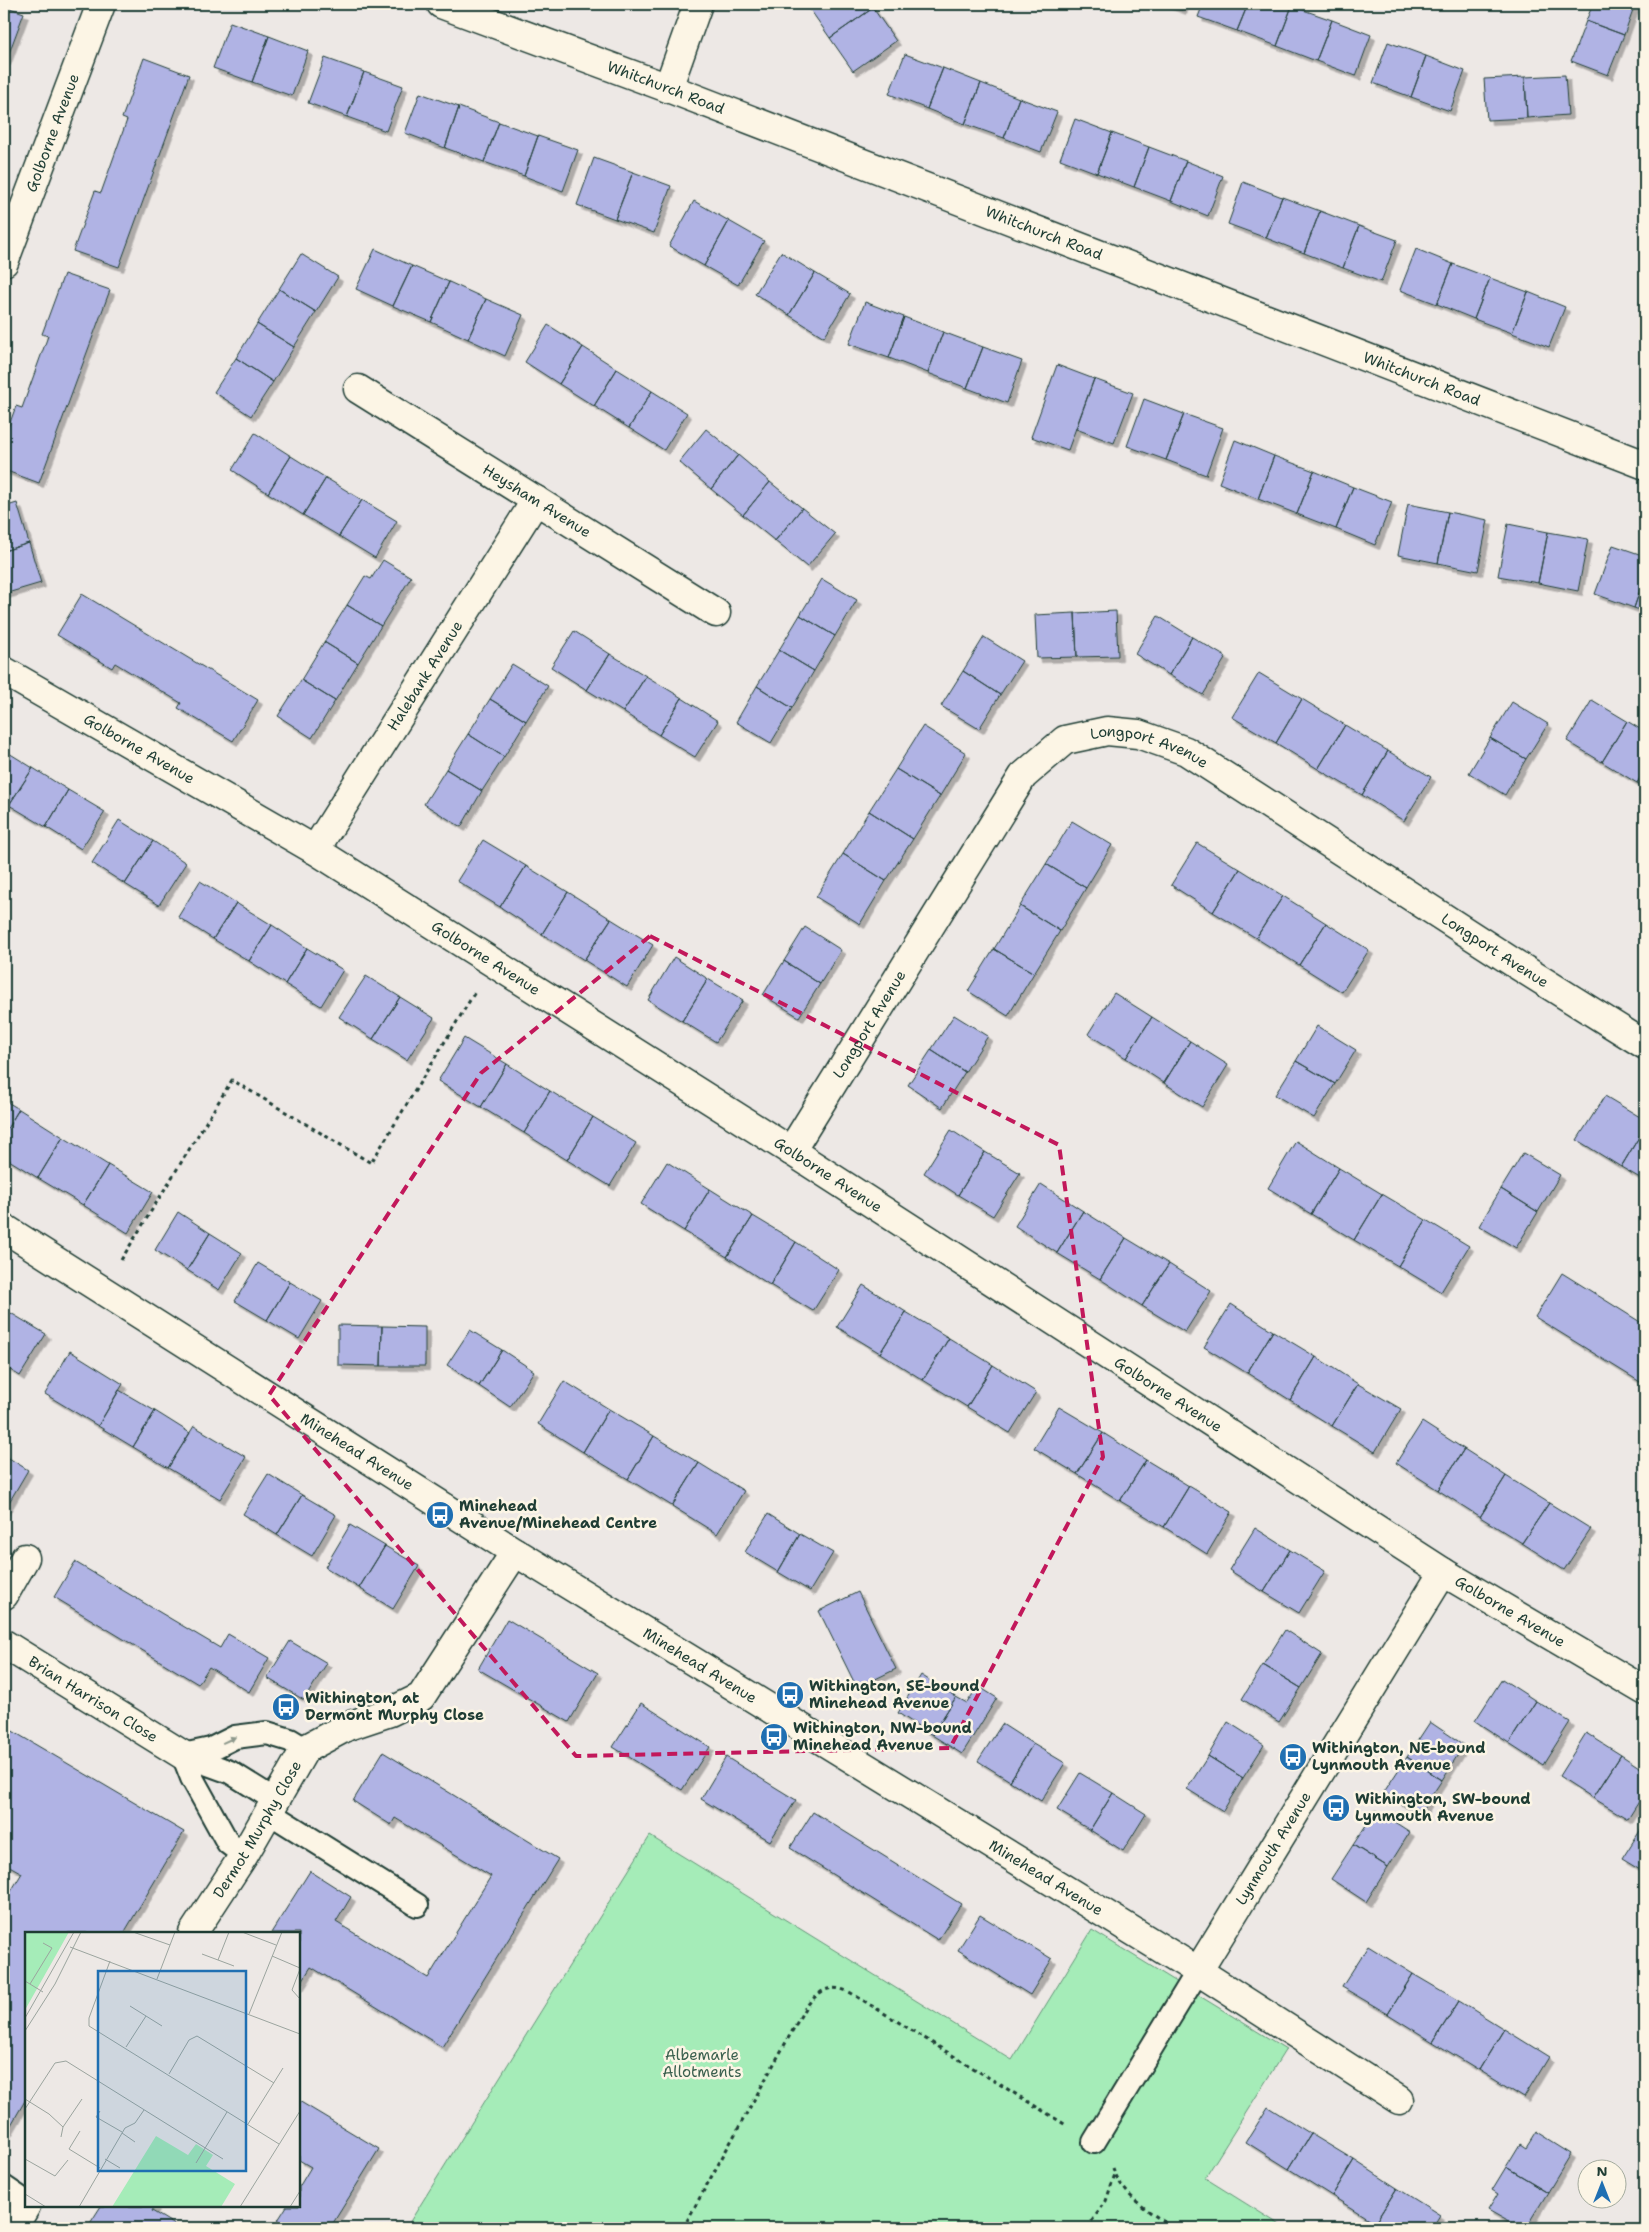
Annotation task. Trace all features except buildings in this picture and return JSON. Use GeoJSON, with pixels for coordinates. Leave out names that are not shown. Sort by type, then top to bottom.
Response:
{"type":"FeatureCollection","features":[{"type":"Feature","properties":{"kind":"street","name":"Golborne Avenue"},"geometry":{"type":"LineString","coordinates":[[4,262],[101,4]]}},
{"type":"Feature","properties":{"kind":"street","name":"Whitchurch Road"},"geometry":{"type":"LineString","coordinates":[[441,4],[668,88],[1645,465]]}},
{"type":"Feature","properties":{"kind":"street"},"geometry":{"type":"LineString","coordinates":[[668,88],[698,4]]}},
{"type":"Feature","properties":{"kind":"street","name":"Heysham Avenue"},"geometry":{"type":"LineString","coordinates":[[358,389],[716,613]]}},
{"type":"Feature","properties":{"kind":"street","name":"Halebank Avenue"},"geometry":{"type":"LineString","coordinates":[[315,850],[536,500]]}},
{"type":"Feature","properties":{"kind":"street","name":"Golborne Avenue"},"geometry":{"type":"LineString","coordinates":[[4,672],[315,850],[791,1151],[1443,1572],[1645,1691]]}},
{"type":"Feature","properties":{"kind":"street","name":"Longport Avenue"},"geometry":{"type":"LineString","coordinates":[[791,1151],[1023,776],[1065,740],[1107,732],[1138,734],[1186,750],[1514,963],[1645,1045]]}},
{"type":"Feature","properties":{"kind":"street","name":"Minehead Avenue"},"geometry":{"type":"LineString","coordinates":[[4,1228],[515,1552],[1198,1971],[1399,2100]]}},
{"type":"Feature","properties":{"kind":"street","name":"Dermot Murphy Close"},"geometry":{"type":"LineString","coordinates":[[194,1932],[244,1855],[305,1749],[348,1726],[390,1712],[421,1697],[515,1552]]}},
{"type":"Feature","properties":{"kind":"street"},"geometry":{"type":"LineString","coordinates":[[4,1595],[25,1558]]}},
{"type":"Feature","properties":{"kind":"street","name":"Lynmouth Avenue"},"geometry":{"type":"LineString","coordinates":[[1198,1971],[1443,1572]]}},
{"type":"Feature","properties":{"kind":"street","name":"Brian Harrison Close"},"geometry":{"type":"LineString","coordinates":[[4,1644],[183,1755]]}},
{"type":"Feature","properties":{"kind":"street"},"geometry":{"type":"LineString","coordinates":[[13,2228],[25,2207]]}},
{"type":"Feature","properties":{"kind":"lane"},"geometry":{"type":"LineString","coordinates":[[183,1755],[211,1749],[235,1737],[267,1733],[290,1740],[305,1749]]}},
{"type":"Feature","properties":{"kind":"lane"},"geometry":{"type":"LineString","coordinates":[[183,1755],[230,1772],[272,1806],[417,1905]]}},
{"type":"Feature","properties":{"kind":"lane"},"geometry":{"type":"LineString","coordinates":[[183,1755],[192,1778],[228,1843],[244,1855]]}},
{"type":"Feature","properties":{"kind":"lane"},"geometry":{"type":"LineString","coordinates":[[1094,2142],[1198,1971]]}},
{"type":"Feature","properties":{"kind":"lane"},"geometry":{"type":"LineString","coordinates":[[4,2187],[25,2201]]}},
{"type":"Feature","properties":{"kind":"path"},"geometry":{"type":"LineString","coordinates":[[103,1291],[232,1080],[371,1163],[492,963]]}},
{"type":"Feature","properties":{"kind":"path"},"geometry":{"type":"LineString","coordinates":[[683,2228],[805,2008],[816,1994],[828,1988],[841,1988],[851,1993],[1104,2148],[1124,2190],[1137,2203],[1173,2228]]}},
{"type":"Feature","properties":{"kind":"path"},"geometry":{"type":"LineString","coordinates":[[1088,2228],[1106,2201],[1115,2173]]}},
{"type":"Feature","properties":{"kind":"highlighted area"},"geometry":{"type":"Polygon","coordinates":[[[650,936],[1059,1145],[1103,1457],[950,1748],[576,1756],[269,1395],[481,1073],[650,936]]]}},
{"type":"Feature","properties":{"kind":"green space","name":"Albemarle Allotments"},"geometry":{"type":"Polygon","coordinates":[[[650,1836],[1012,2060],[1092,1930],[1286,2049],[1205,2178],[1285,2228],[406,2228],[650,1836]]]}},
{"type":"Feature","properties":{"kind":"place","name":"Minehead Avenue/Minehead Centre"},"geometry":{"type":"Point","coordinates":[440,1515]}},
{"type":"Feature","properties":{"kind":"place","name":"Withington, SE-bound Minehead Avenue"},"geometry":{"type":"Point","coordinates":[790,1695]}},
{"type":"Feature","properties":{"kind":"place","name":"Withington, at Dermont Murphy Close"},"geometry":{"type":"Point","coordinates":[286,1707]}},
{"type":"Feature","properties":{"kind":"place","name":"Withington, NW-bound Minehead Avenue"},"geometry":{"type":"Point","coordinates":[774,1737]}},
{"type":"Feature","properties":{"kind":"place","name":"Withington, NE-bound Lynmouth Avenue"},"geometry":{"type":"Point","coordinates":[1293,1757]}},
{"type":"Feature","properties":{"kind":"place","name":"Withington, SW-bound Lynmouth Avenue"},"geometry":{"type":"Point","coordinates":[1336,1808]}}]}
